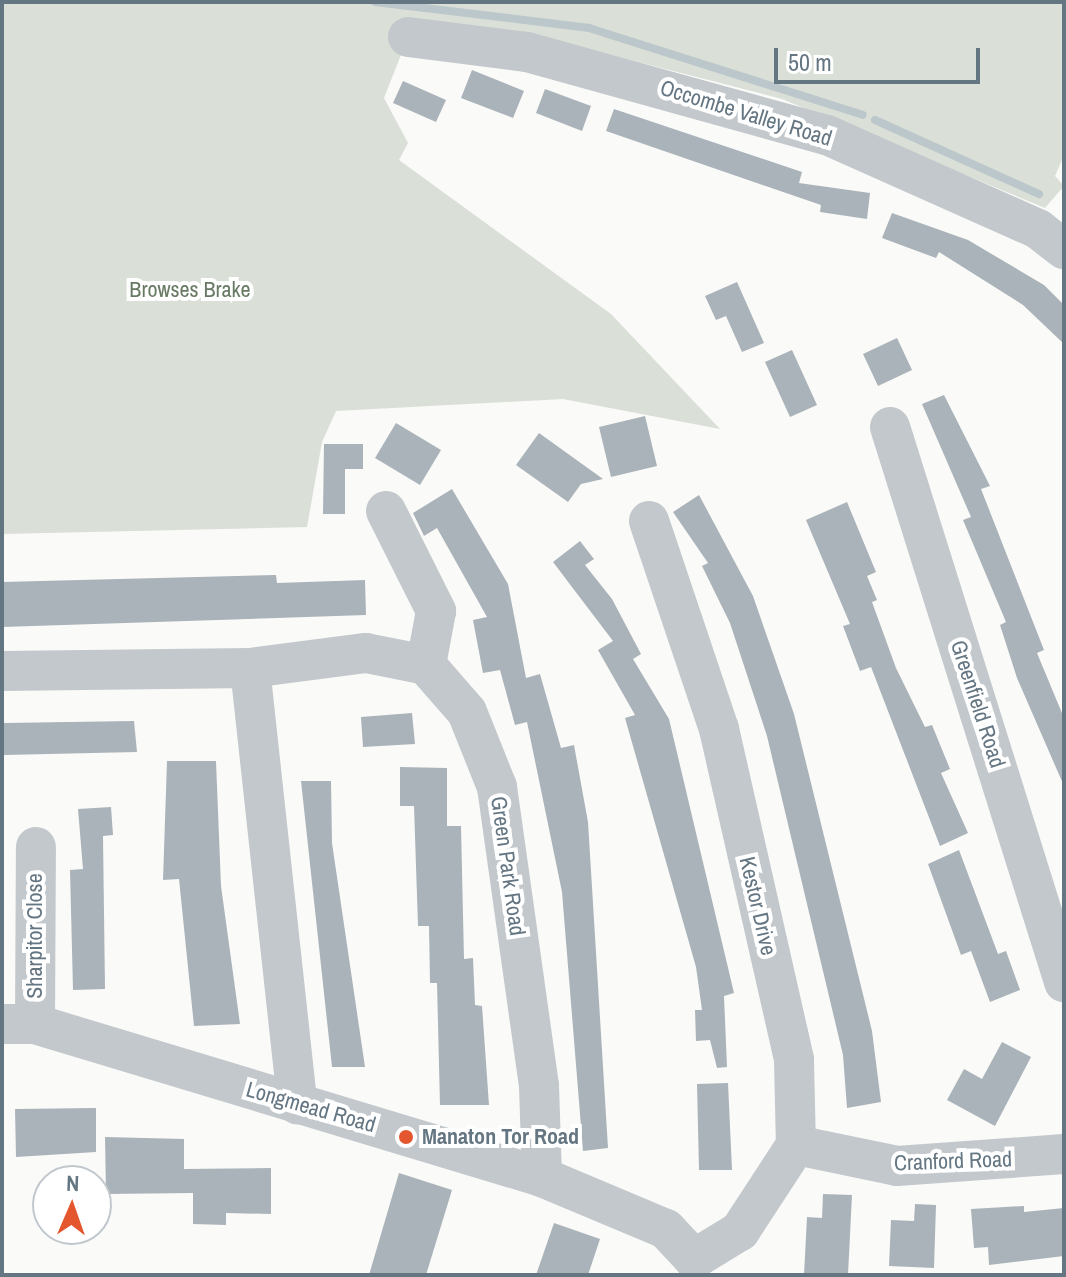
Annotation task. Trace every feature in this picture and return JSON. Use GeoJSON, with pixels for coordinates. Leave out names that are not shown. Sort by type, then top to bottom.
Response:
{"type":"FeatureCollection","features":[{"type":"Feature","properties":{"kind":"street","name":"Occombe Valley Road"},"geometry":{"type":"LineString","coordinates":[[408,37],[527,52],[827,135],[1038,229],[1064,249]]}},
{"type":"Feature","properties":{"kind":"street","name":"Greenfield Road"},"geometry":{"type":"LineString","coordinates":[[890,427],[1064,982]]}},
{"type":"Feature","properties":{"kind":"street"},"geometry":{"type":"LineString","coordinates":[[2,671],[250,668],[366,653],[426,665],[436,611],[386,511]]}},
{"type":"Feature","properties":{"kind":"street","name":"Kestor Drive"},"geometry":{"type":"LineString","coordinates":[[649,521],[719,729],[794,1060],[796,1145]]}},
{"type":"Feature","properties":{"kind":"street","name":"Green Park Road"},"geometry":{"type":"LineString","coordinates":[[426,665],[467,712],[497,787],[539,1086],[542,1177]]}},
{"type":"Feature","properties":{"kind":"street"},"geometry":{"type":"LineString","coordinates":[[250,668],[297,1104]]}},
{"type":"Feature","properties":{"kind":"street","name":"Sharpitor Close"},"geometry":{"type":"LineString","coordinates":[[18,1024],[36,847]]}},
{"type":"Feature","properties":{"kind":"street","name":"Longmead Road"},"geometry":{"type":"LineString","coordinates":[[18,1024],[542,1177],[666,1229],[695,1267]]}},
{"type":"Feature","properties":{"kind":"street"},"geometry":{"type":"LineString","coordinates":[[695,1267],[740,1231],[796,1145]]}},
{"type":"Feature","properties":{"kind":"street","name":"Cranford Road"},"geometry":{"type":"LineString","coordinates":[[796,1145],[897,1166],[1064,1154]]}},
{"type":"Feature","properties":{"kind":"green space","name":"Browses Brake"},"geometry":{"type":"Polygon","coordinates":[[[2,2],[1064,2],[1064,155],[1055,176],[1064,186],[1045,208],[782,99],[533,35],[408,37],[384,98],[408,143],[399,160],[611,314],[720,429],[563,399],[336,411],[322,442],[307,527],[2,534],[2,2]]]}},
{"type":"Feature","properties":{"kind":"building"},"geometry":{"type":"Polygon","coordinates":[[[472,70],[524,91],[513,118],[461,98],[472,70]]]}},
{"type":"Feature","properties":{"kind":"building"},"geometry":{"type":"Polygon","coordinates":[[[403,81],[446,100],[436,122],[393,103],[403,81]]]}},
{"type":"Feature","properties":{"kind":"building"},"geometry":{"type":"Polygon","coordinates":[[[545,89],[591,106],[582,131],[536,113],[545,89]]]}},
{"type":"Feature","properties":{"kind":"building"},"geometry":{"type":"Polygon","coordinates":[[[614,109],[802,172],[799,183],[870,193],[867,219],[820,212],[821,205],[606,131],[614,109]]]}},
{"type":"Feature","properties":{"kind":"building"},"geometry":{"type":"Polygon","coordinates":[[[892,213],[968,240],[1044,285],[1064,305],[1064,344],[1023,305],[939,252],[936,258],[882,238],[892,213]]]}},
{"type":"Feature","properties":{"kind":"building"},"geometry":{"type":"Polygon","coordinates":[[[737,282],[764,343],[742,352],[726,316],[716,320],[705,296],[737,282]]]}},
{"type":"Feature","properties":{"kind":"building"},"geometry":{"type":"Polygon","coordinates":[[[897,338],[912,370],[878,386],[863,354],[897,338]]]}},
{"type":"Feature","properties":{"kind":"building"},"geometry":{"type":"Polygon","coordinates":[[[792,350],[817,405],[790,417],[765,362],[792,350]]]}},
{"type":"Feature","properties":{"kind":"building"},"geometry":{"type":"Polygon","coordinates":[[[944,395],[990,486],[981,489],[1044,650],[1037,653],[1064,718],[1064,786],[1017,678],[1000,625],[1006,622],[963,520],[971,517],[922,404],[944,395]]]}},
{"type":"Feature","properties":{"kind":"building"},"geometry":{"type":"Polygon","coordinates":[[[645,416],[657,466],[611,477],[599,427],[645,416]]]}},
{"type":"Feature","properties":{"kind":"building"},"geometry":{"type":"Polygon","coordinates":[[[396,423],[441,450],[420,485],[375,458],[396,423]]]}},
{"type":"Feature","properties":{"kind":"building"},"geometry":{"type":"Polygon","coordinates":[[[539,433],[603,479],[581,484],[568,502],[516,465],[539,433]]]}},
{"type":"Feature","properties":{"kind":"building"},"geometry":{"type":"Polygon","coordinates":[[[324,444],[363,444],[363,469],[345,469],[345,514],[323,514],[324,444]]]}},
{"type":"Feature","properties":{"kind":"building"},"geometry":{"type":"Polygon","coordinates":[[[452,489],[508,584],[526,678],[540,674],[561,748],[574,745],[588,822],[608,1148],[583,1151],[562,892],[527,722],[515,725],[500,670],[483,673],[473,620],[487,617],[437,528],[424,536],[413,513],[452,489]]]}},
{"type":"Feature","properties":{"kind":"building"},"geometry":{"type":"Polygon","coordinates":[[[699,495],[753,596],[794,714],[872,1031],[881,1102],[847,1108],[843,1055],[767,736],[730,623],[702,566],[708,563],[673,512],[699,495]]]}},
{"type":"Feature","properties":{"kind":"building"},"geometry":{"type":"Polygon","coordinates":[[[847,502],[876,572],[867,576],[877,600],[872,602],[896,668],[925,727],[932,725],[950,769],[941,773],[968,833],[940,846],[871,667],[860,671],[843,626],[850,624],[806,520],[847,502]]]}},
{"type":"Feature","properties":{"kind":"building"},"geometry":{"type":"Polygon","coordinates":[[[580,541],[594,559],[585,565],[612,599],[641,654],[633,659],[669,719],[734,993],[724,996],[727,1067],[717,1068],[710,1040],[696,1041],[695,1010],[702,1010],[696,967],[625,718],[635,715],[598,650],[613,641],[553,562],[580,541]]]}},
{"type":"Feature","properties":{"kind":"building"},"geometry":{"type":"Polygon","coordinates":[[[276,575],[277,583],[365,580],[366,615],[2,627],[2,582],[276,575]]]}},
{"type":"Feature","properties":{"kind":"building"},"geometry":{"type":"Polygon","coordinates":[[[412,713],[415,744],[363,747],[361,717],[412,713]]]}},
{"type":"Feature","properties":{"kind":"building"},"geometry":{"type":"Polygon","coordinates":[[[134,721],[137,752],[4,755],[4,723],[134,721]]]}},
{"type":"Feature","properties":{"kind":"building"},"geometry":{"type":"Polygon","coordinates":[[[167,761],[216,761],[221,886],[240,1024],[194,1026],[179,879],[163,880],[167,761]]]}},
{"type":"Feature","properties":{"kind":"building"},"geometry":{"type":"Polygon","coordinates":[[[400,767],[447,768],[447,826],[461,826],[464,959],[473,958],[475,1005],[482,1006],[489,1105],[440,1105],[437,983],[430,983],[429,926],[418,926],[414,806],[400,806],[400,767]]]}},
{"type":"Feature","properties":{"kind":"building"},"geometry":{"type":"Polygon","coordinates":[[[301,781],[331,781],[332,843],[365,1067],[332,1067],[301,781]]]}},
{"type":"Feature","properties":{"kind":"building"},"geometry":{"type":"Polygon","coordinates":[[[111,807],[113,835],[103,836],[105,989],[73,990],[70,870],[83,869],[78,809],[111,807]]]}},
{"type":"Feature","properties":{"kind":"building"},"geometry":{"type":"Polygon","coordinates":[[[959,850],[998,954],[1006,951],[1020,990],[990,1002],[971,951],[961,955],[928,864],[959,850]]]}},
{"type":"Feature","properties":{"kind":"building"},"geometry":{"type":"Polygon","coordinates":[[[1002,1042],[1031,1057],[995,1126],[947,1100],[964,1069],[982,1079],[1002,1042]]]}},
{"type":"Feature","properties":{"kind":"building"},"geometry":{"type":"Polygon","coordinates":[[[728,1083],[732,1170],[699,1170],[697,1084],[728,1083]]]}},
{"type":"Feature","properties":{"kind":"building"},"geometry":{"type":"Polygon","coordinates":[[[96,1108],[96,1152],[16,1157],[15,1109],[96,1108]]]}},
{"type":"Feature","properties":{"kind":"building"},"geometry":{"type":"Polygon","coordinates":[[[105,1137],[184,1139],[184,1169],[271,1168],[271,1214],[226,1213],[226,1225],[193,1224],[193,1193],[112,1194],[112,1165],[105,1165],[105,1137]]]}},
{"type":"Feature","properties":{"kind":"building"},"geometry":{"type":"Polygon","coordinates":[[[399,1173],[452,1190],[426,1275],[369,1275],[399,1173]]]}},
{"type":"Feature","properties":{"kind":"building"},"geometry":{"type":"Polygon","coordinates":[[[823,1194],[852,1195],[848,1275],[804,1275],[807,1217],[822,1218],[823,1194]]]}},
{"type":"Feature","properties":{"kind":"building"},"geometry":{"type":"Polygon","coordinates":[[[915,1204],[936,1205],[934,1268],[889,1266],[891,1220],[914,1221],[915,1204]]]}},
{"type":"Feature","properties":{"kind":"building"},"geometry":{"type":"Polygon","coordinates":[[[1024,1206],[1024,1212],[1064,1208],[1064,1256],[989,1265],[988,1247],[974,1248],[971,1209],[1024,1206]]]}},
{"type":"Feature","properties":{"kind":"building"},"geometry":{"type":"Polygon","coordinates":[[[554,1223],[600,1239],[588,1275],[536,1275],[554,1223]]]}},
{"type":"Feature","properties":{"kind":"waterway"},"geometry":{"type":"LineString","coordinates":[[375,2],[589,28],[863,115]]}},
{"type":"Feature","properties":{"kind":"waterway"},"geometry":{"type":"LineString","coordinates":[[875,120],[1039,194]]}},
{"type":"Feature","properties":{"kind":"place","name":"Manaton Tor Road"},"geometry":{"type":"Point","coordinates":[406,1137]}}]}
